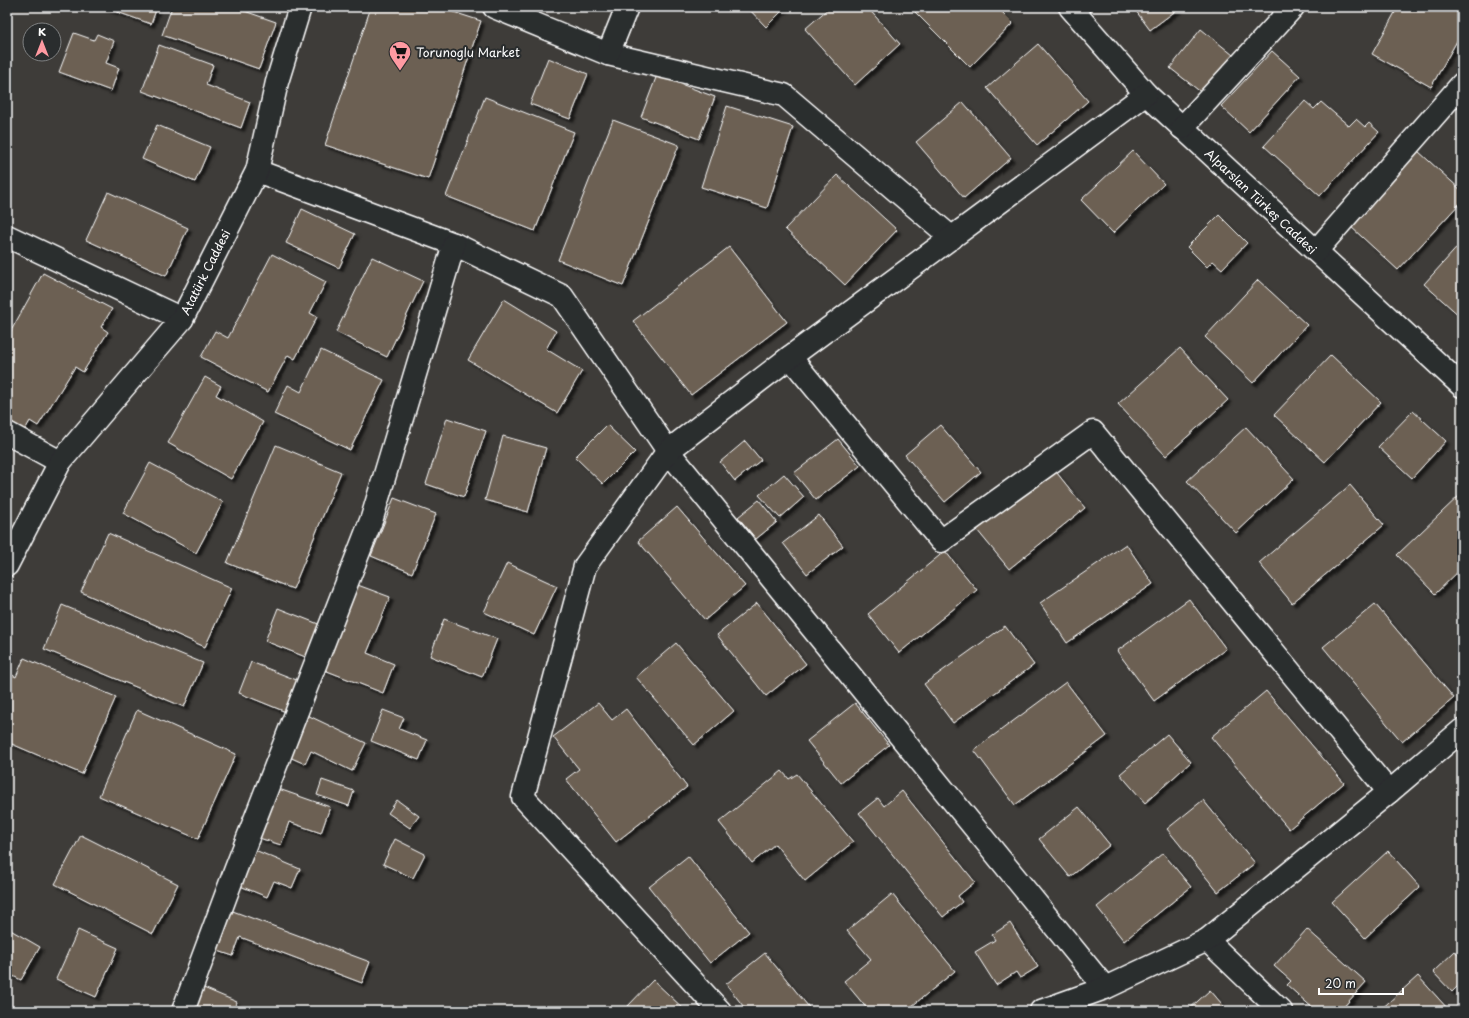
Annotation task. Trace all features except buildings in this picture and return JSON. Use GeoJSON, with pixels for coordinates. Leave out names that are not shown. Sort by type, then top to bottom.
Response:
{"type":"FeatureCollection","features":[{"type":"Feature","properties":{"kind":"street","name":"Atatürk Caddesi"},"geometry":{"type":"LineString","coordinates":[[7,565],[60,462],[182,319],[257,170],[277,82],[300,7]]}},
{"type":"Feature","properties":{"kind":"street"},"geometry":{"type":"LineString","coordinates":[[494,7],[608,54],[784,95],[952,238]]}},
{"type":"Feature","properties":{"kind":"street"},"geometry":{"type":"LineString","coordinates":[[608,54],[626,7]]}},
{"type":"Feature","properties":{"kind":"street","name":"Alparslan Türkeş Caddesi"},"geometry":{"type":"LineString","coordinates":[[1070,7],[1146,94],[1462,384]]}},
{"type":"Feature","properties":{"kind":"street"},"geometry":{"type":"LineString","coordinates":[[1182,128],[1294,7]]}},
{"type":"Feature","properties":{"kind":"street"},"geometry":{"type":"LineString","coordinates":[[1316,251],[1462,84]]}},
{"type":"Feature","properties":{"kind":"street"},"geometry":{"type":"LineString","coordinates":[[720,1011],[523,797],[585,566],[668,451],[790,357],[1146,94]]}},
{"type":"Feature","properties":{"kind":"street"},"geometry":{"type":"LineString","coordinates":[[257,170],[454,244],[562,296],[668,451],[1105,988]]}},
{"type":"Feature","properties":{"kind":"street"},"geometry":{"type":"LineString","coordinates":[[7,236],[182,319]]}},
{"type":"Feature","properties":{"kind":"street"},"geometry":{"type":"LineString","coordinates":[[183,1011],[238,864],[372,518],[454,244]]}},
{"type":"Feature","properties":{"kind":"street"},"geometry":{"type":"LineString","coordinates":[[790,357],[941,541],[1093,432],[1389,792]]}},
{"type":"Feature","properties":{"kind":"street"},"geometry":{"type":"LineString","coordinates":[[7,434],[60,462]]}},
{"type":"Feature","properties":{"kind":"street"},"geometry":{"type":"LineString","coordinates":[[1041,1011],[1105,988],[1207,940],[1389,792],[1462,730]]}},
{"type":"Feature","properties":{"kind":"street"},"geometry":{"type":"LineString","coordinates":[[1207,940],[1280,1011]]}},
{"type":"Feature","properties":{"kind":"place","name":"Torunoglu Market"},"geometry":{"type":"Point","coordinates":[400,72]}}]}
